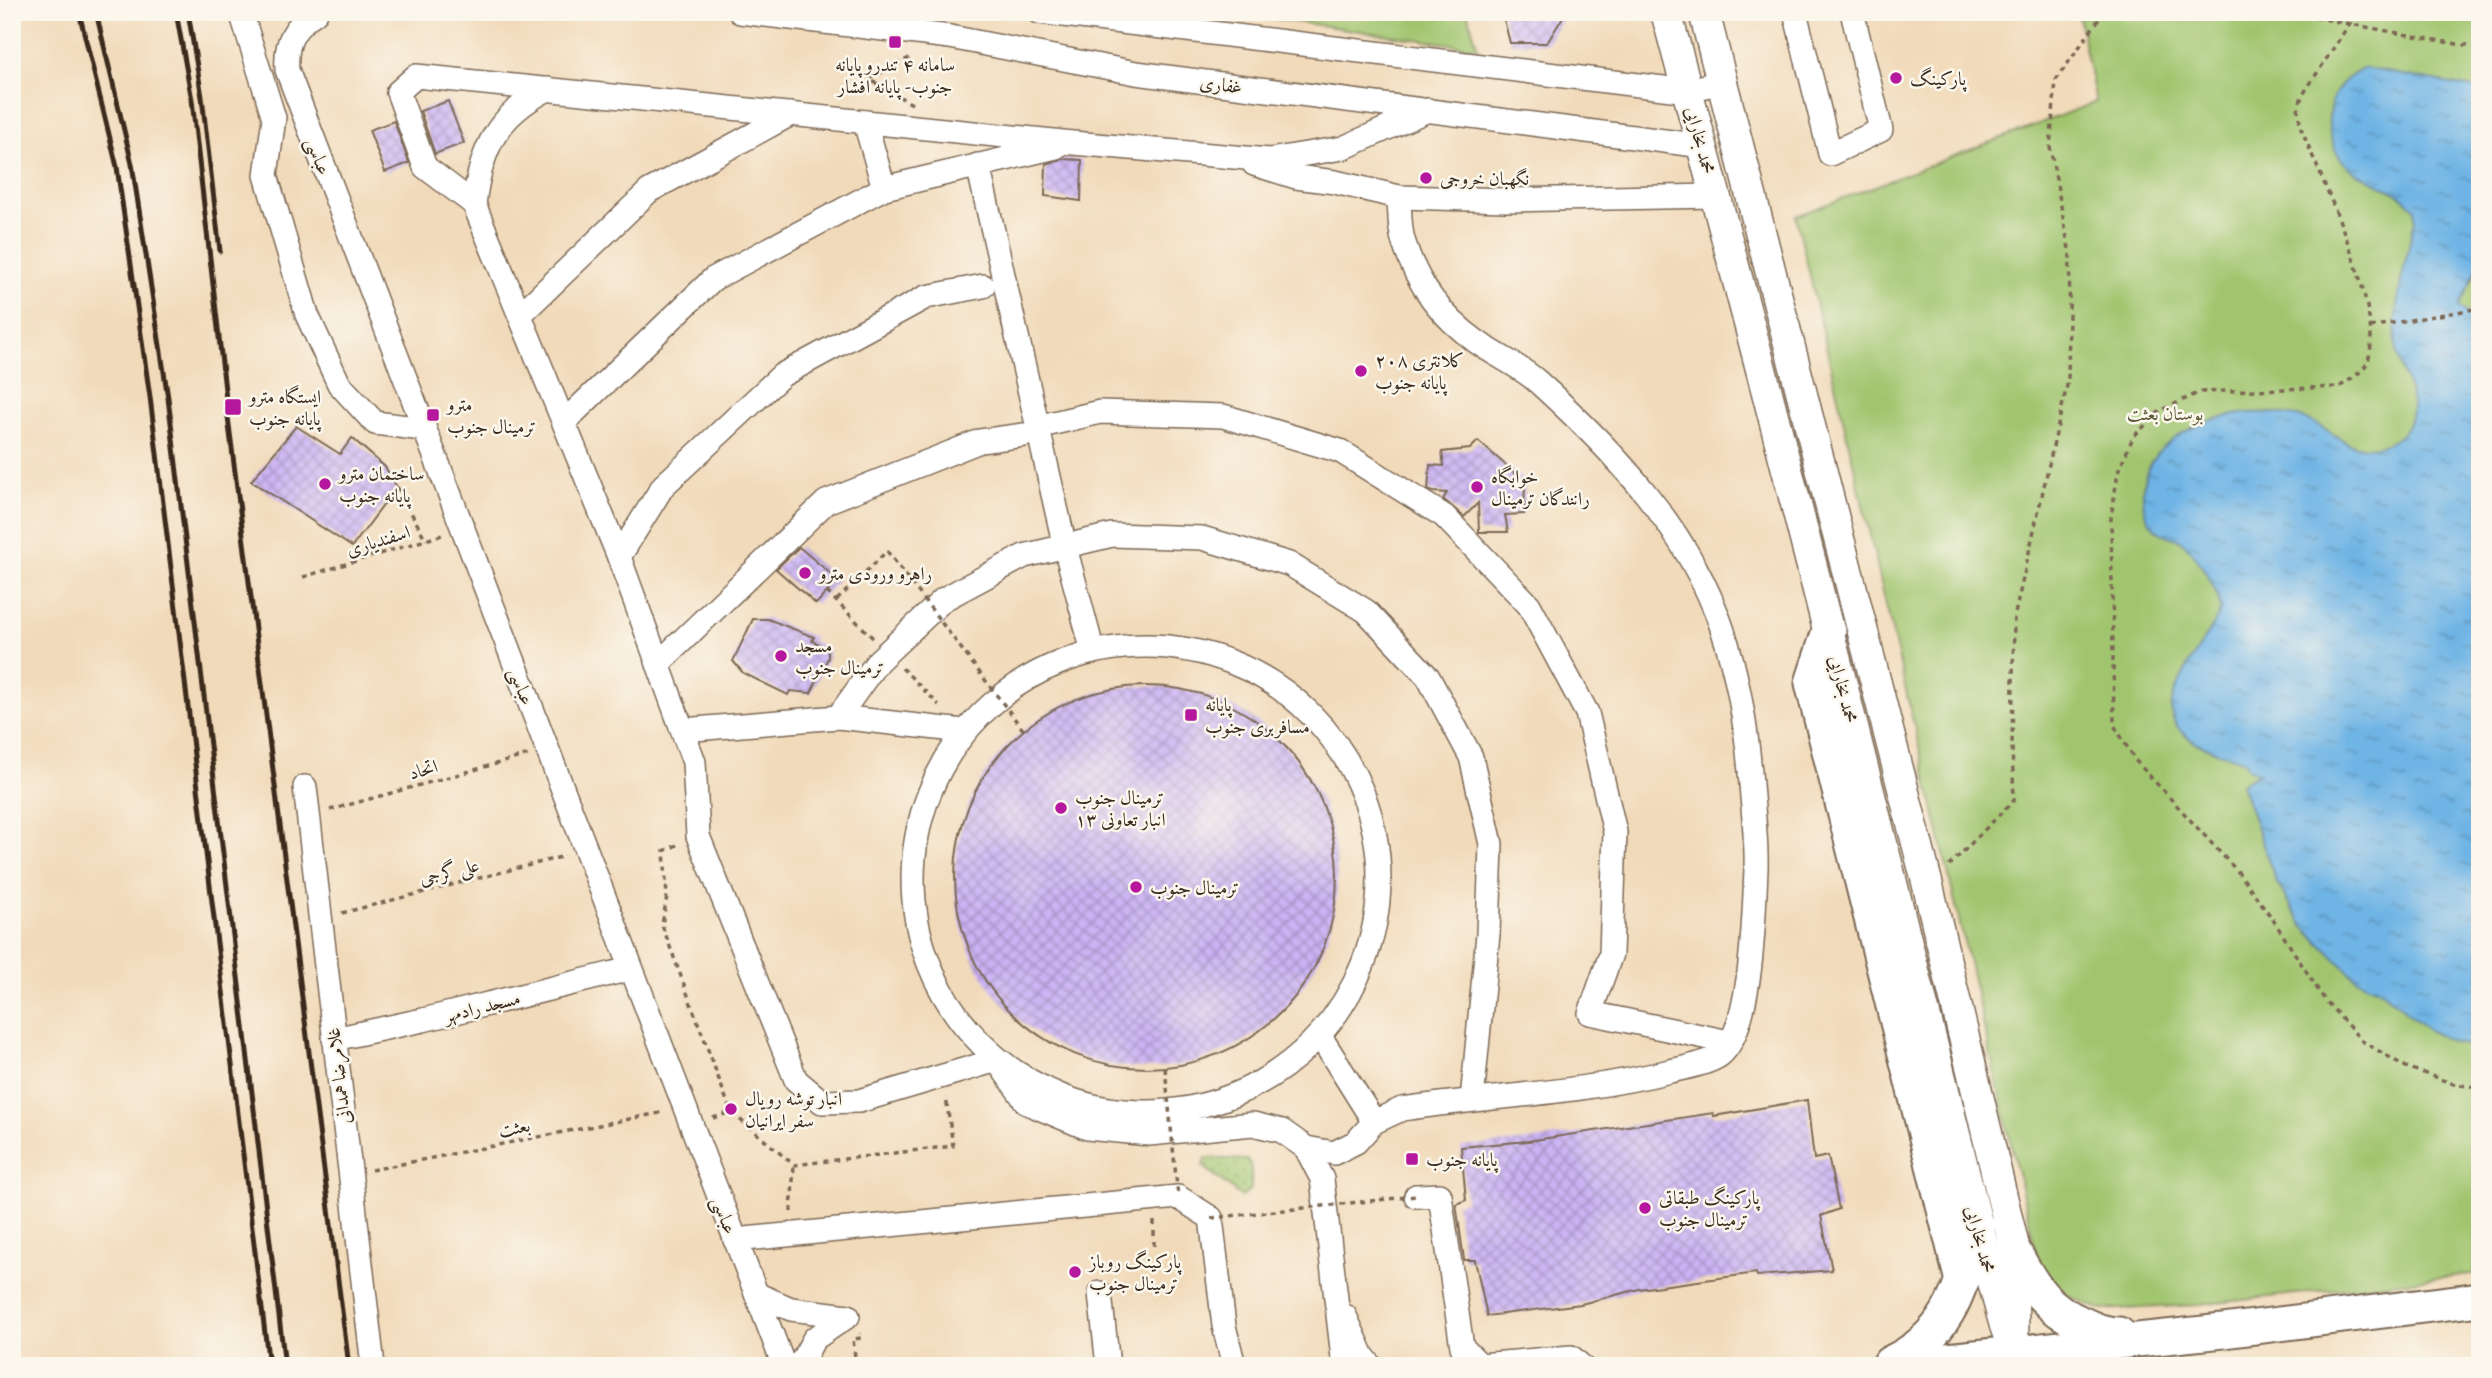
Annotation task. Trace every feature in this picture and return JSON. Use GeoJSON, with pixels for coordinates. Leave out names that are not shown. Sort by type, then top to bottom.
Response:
{"type":"FeatureCollection","features":[{"type":"Feature","properties":{"kind":"highway"},"geometry":{"type":"LineString","coordinates":[[1829,631],[1812,683],[1962,1281]]}},
{"type":"Feature","properties":{"kind":"highway"},"geometry":{"type":"LineString","coordinates":[[1871,1366],[1892,1363],[1934,1334],[1952,1306],[1978,1227]]}},
{"type":"Feature","properties":{"kind":"highway"},"geometry":{"type":"LineString","coordinates":[[2016,1255],[2030,1282],[2050,1305],[2070,1318],[2107,1334],[2223,1331]]}},
{"type":"Feature","properties":{"kind":"highway"},"geometry":{"type":"LineString","coordinates":[[1889,1366],[2014,1361],[2223,1331],[2480,1299]]}},
{"type":"Feature","properties":{"kind":"main road","name":"محمد بخارایی"},"geometry":{"type":"LineString","coordinates":[[1666,12],[1829,631],[2014,1361]]}},
{"type":"Feature","properties":{"kind":"main road","name":"محمد بخارایی"},"geometry":{"type":"LineString","coordinates":[[1704,12],[1928,886],[2016,1255]]}},
{"type":"Feature","properties":{"kind":"main road"},"geometry":{"type":"LineString","coordinates":[[1703,146],[1725,92]]}},
{"type":"Feature","properties":{"kind":"street"},"geometry":{"type":"LineString","coordinates":[[241,12],[274,118],[266,175],[307,315],[339,384],[375,423],[423,429]]}},
{"type":"Feature","properties":{"kind":"street","name":"عباسی"},"geometry":{"type":"LineString","coordinates":[[316,12],[295,30],[285,53],[287,70],[783,1366]]}},
{"type":"Feature","properties":{"kind":"street","name":"غفاری"},"geometry":{"type":"LineString","coordinates":[[740,12],[950,37],[1136,73],[1703,146]]}},
{"type":"Feature","properties":{"kind":"street"},"geometry":{"type":"LineString","coordinates":[[1039,12],[1134,18],[1688,91],[1725,92]]}},
{"type":"Feature","properties":{"kind":"street"},"geometry":{"type":"LineString","coordinates":[[1795,12],[1830,154],[1881,130],[1852,12]]}},
{"type":"Feature","properties":{"kind":"street"},"geometry":{"type":"LineString","coordinates":[[1344,1366],[1322,1179],[1306,1149],[1282,1131],[1253,1124],[1149,1134],[1087,1128],[1027,1103],[998,1060],[956,1016],[927,962],[913,903],[915,842],[932,783],[964,731],[1001,696],[1045,668],[1093,652],[1152,645],[1211,654],[1265,677],[1312,713],[1349,760],[1372,814],[1381,873],[1375,932],[1354,987],[1320,1036],[1275,1074],[1222,1100],[1164,1112],[1104,1109],[1048,1092],[998,1060],[859,1101],[822,1102],[796,1080],[698,836],[694,762],[619,557],[521,314],[474,204],[425,167],[397,92],[416,76],[1073,143],[1269,160],[1343,148],[1428,110]]}},
{"type":"Feature","properties":{"kind":"street"},"geometry":{"type":"LineString","coordinates":[[474,204],[484,152],[494,134],[525,101],[548,89]]}},
{"type":"Feature","properties":{"kind":"street"},"geometry":{"type":"LineString","coordinates":[[521,314],[649,191],[790,114]]}},
{"type":"Feature","properties":{"kind":"street"},"geometry":{"type":"LineString","coordinates":[[864,122],[884,188]]}},
{"type":"Feature","properties":{"kind":"street"},"geometry":{"type":"LineString","coordinates":[[564,422],[713,279],[884,188],[1073,143]]}},
{"type":"Feature","properties":{"kind":"street"},"geometry":{"type":"LineString","coordinates":[[1231,156],[1296,177],[1335,182],[1399,197],[1506,200],[1716,196]]}},
{"type":"Feature","properties":{"kind":"street"},"geometry":{"type":"LineString","coordinates":[[978,165],[1030,431],[1093,652]]}},
{"type":"Feature","properties":{"kind":"street"},"geometry":{"type":"LineString","coordinates":[[1306,1149],[1334,1153],[1356,1142],[1374,1122],[1402,1109],[1631,1081],[1691,1066],[1720,1055],[1734,1034],[1741,1013],[1752,958],[1756,858],[1741,699],[1722,628],[1704,586],[1668,523],[1628,472],[1534,378],[1477,341],[1443,314],[1421,281],[1403,241],[1399,197]]}},
{"type":"Feature","properties":{"kind":"street"},"geometry":{"type":"LineString","coordinates":[[619,557],[663,486],[782,375],[926,298],[984,286]]}},
{"type":"Feature","properties":{"kind":"street"},"geometry":{"type":"LineString","coordinates":[[658,664],[826,502],[980,441],[1100,412],[1223,416],[1340,452],[1444,516],[1529,605],[1587,713],[1615,832],[1611,954],[1590,1013],[1730,1042]]}},
{"type":"Feature","properties":{"kind":"street"},"geometry":{"type":"LineString","coordinates":[[838,717],[878,661],[944,599],[1024,556],[1112,536],[1202,538],[1289,564],[1366,611],[1428,677],[1471,757],[1491,844],[1488,934],[1472,1100]]}},
{"type":"Feature","properties":{"kind":"street"},"geometry":{"type":"LineString","coordinates":[[683,730],[838,717],[964,731]]}},
{"type":"Feature","properties":{"kind":"street","name":"غلامرضا همدانی"},"geometry":{"type":"LineString","coordinates":[[305,787],[373,1366]]}},
{"type":"Feature","properties":{"kind":"street","name":"مسجد رادمهر"},"geometry":{"type":"LineString","coordinates":[[334,1039],[630,969]]}},
{"type":"Feature","properties":{"kind":"street"},"geometry":{"type":"LineString","coordinates":[[1320,1036],[1374,1122]]}},
{"type":"Feature","properties":{"kind":"street"},"geometry":{"type":"LineString","coordinates":[[1416,1196],[1440,1195],[1462,1347],[1480,1365],[1570,1357],[1581,1366]]}},
{"type":"Feature","properties":{"kind":"street"},"geometry":{"type":"LineString","coordinates":[[735,1240],[1178,1197],[1211,1218],[1224,1326],[1234,1366]]}},
{"type":"Feature","properties":{"kind":"street"},"geometry":{"type":"LineString","coordinates":[[2014,1361],[2016,1255]]}},
{"type":"Feature","properties":{"kind":"street"},"geometry":{"type":"LineString","coordinates":[[1100,1293],[1108,1366]]}},
{"type":"Feature","properties":{"kind":"street"},"geometry":{"type":"LineString","coordinates":[[756,1294],[791,1309],[848,1316],[814,1339],[799,1366]]}},
{"type":"Feature","properties":{"kind":"street"},"geometry":{"type":"LineString","coordinates":[[1336,1296],[1363,1356],[1371,1366]]}},
{"type":"Feature","properties":{"kind":"path"},"geometry":{"type":"LineString","coordinates":[[1928,886],[2014,800],[2014,618],[2068,381],[2070,254],[2050,147],[2056,79],[2104,12]]}},
{"type":"Feature","properties":{"kind":"path"},"geometry":{"type":"LineString","coordinates":[[2286,12],[2462,45],[2480,44]]}},
{"type":"Feature","properties":{"kind":"path"},"geometry":{"type":"LineString","coordinates":[[2350,12],[2350,23],[2302,96],[2298,110],[2301,128],[2358,268],[2370,327],[2371,344],[2367,364],[2339,387],[2200,392],[2176,401],[2160,411],[2133,437],[2118,472],[2111,517],[2114,725],[2135,760],[2239,873],[2272,918],[2324,999],[2362,1041],[2406,1066],[2454,1084],[2480,1088]]}},
{"type":"Feature","properties":{"kind":"path"},"geometry":{"type":"LineString","coordinates":[[864,122],[913,104],[869,79],[950,37]]}},
{"type":"Feature","properties":{"kind":"path"},"geometry":{"type":"LineString","coordinates":[[2370,327],[2480,308]]}},
{"type":"Feature","properties":{"kind":"path"},"geometry":{"type":"LineString","coordinates":[[397,487],[426,540]]}},
{"type":"Feature","properties":{"kind":"path","name":"اسفندیاری"},"geometry":{"type":"LineString","coordinates":[[303,577],[461,529]]}},
{"type":"Feature","properties":{"kind":"path"},"geometry":{"type":"LineString","coordinates":[[837,600],[887,551],[1024,731]]}},
{"type":"Feature","properties":{"kind":"path","name":"اتحاد"},"geometry":{"type":"LineString","coordinates":[[308,816],[546,750]]}},
{"type":"Feature","properties":{"kind":"path"},"geometry":{"type":"LineString","coordinates":[[698,836],[664,851],[667,896],[662,925],[731,1112],[794,1165],[953,1146],[943,1077]]}},
{"type":"Feature","properties":{"kind":"path","name":"علی گرجی"},"geometry":{"type":"LineString","coordinates":[[320,919],[585,850]]}},
{"type":"Feature","properties":{"kind":"path"},"geometry":{"type":"LineString","coordinates":[[1165,1068],[1178,1197]]}},
{"type":"Feature","properties":{"kind":"path","name":"بعثت"},"geometry":{"type":"LineString","coordinates":[[349,1174],[684,1108]]}},
{"type":"Feature","properties":{"kind":"path"},"geometry":{"type":"LineString","coordinates":[[789,1235],[794,1165]]}},
{"type":"Feature","properties":{"kind":"path"},"geometry":{"type":"LineString","coordinates":[[1211,1218],[1416,1196]]}},
{"type":"Feature","properties":{"kind":"path"},"geometry":{"type":"LineString","coordinates":[[853,1339],[856,1366]]}},
{"type":"Feature","properties":{"kind":"green space"},"geometry":{"type":"Polygon","coordinates":[[[1228,12],[1467,12],[1478,48],[1228,12]]]}},
{"type":"Feature","properties":{"kind":"green space","name":"بوستان بعثت"},"geometry":{"type":"Polygon","coordinates":[[[2078,12],[2480,12],[2480,1273],[2199,1305],[2101,1310],[2052,1289],[2043,1282],[1796,216],[2096,102],[2078,12]]]}},
{"type":"Feature","properties":{"kind":"green space"},"geometry":{"type":"Polygon","coordinates":[[[1206,1158],[1247,1160],[1251,1165],[1251,1189],[1242,1197],[1203,1166],[1206,1158]]]}},
{"type":"Feature","properties":{"kind":"water"},"geometry":{"type":"Polygon","coordinates":[[[2364,68],[2480,89],[2480,263],[2459,307],[2472,318],[2480,333],[2480,1049],[2453,1042],[2428,1030],[2380,990],[2356,979],[2303,926],[2276,881],[2241,784],[2259,773],[2249,769],[2244,760],[2219,753],[2194,741],[2183,734],[2175,724],[2172,712],[2174,695],[2220,610],[2217,594],[2193,554],[2182,542],[2163,534],[2151,524],[2144,504],[2144,483],[2151,462],[2157,454],[2189,430],[2208,422],[2249,413],[2291,416],[2310,421],[2350,444],[2369,447],[2394,440],[2410,421],[2412,402],[2397,351],[2396,319],[2415,209],[2400,196],[2350,168],[2335,149],[2329,125],[2332,100],[2338,89],[2348,78],[2364,68]]]}},
{"type":"Feature","properties":{"kind":"building"},"geometry":{"type":"Polygon","coordinates":[[[1502,12],[1566,12],[1547,43],[1510,43],[1502,12]]]}},
{"type":"Feature","properties":{"kind":"building"},"geometry":{"type":"Polygon","coordinates":[[[448,101],[464,143],[435,154],[420,111],[448,101]]]}},
{"type":"Feature","properties":{"kind":"building"},"geometry":{"type":"Polygon","coordinates":[[[394,121],[409,163],[385,172],[369,130],[394,121]]]}},
{"type":"Feature","properties":{"kind":"building"},"geometry":{"type":"Polygon","coordinates":[[[1062,159],[1082,160],[1081,201],[1045,196],[1046,164],[1062,159]]]}},
{"type":"Feature","properties":{"kind":"building","name":"ساختمان مترو پایانه جنوب"},"geometry":{"type":"Polygon","coordinates":[[[296,426],[340,454],[352,438],[385,467],[397,487],[352,547],[251,481],[296,426]]]}},
{"type":"Feature","properties":{"kind":"building","name":"خوابگاه رانندگان ترمینال"},"geometry":{"type":"Polygon","coordinates":[[[1478,441],[1525,482],[1524,514],[1505,515],[1508,532],[1479,532],[1478,503],[1464,517],[1443,499],[1447,493],[1428,490],[1430,465],[1444,466],[1442,452],[1470,449],[1478,441]]]}},
{"type":"Feature","properties":{"kind":"building","name":"راهرو ورودی مترو"},"geometry":{"type":"Polygon","coordinates":[[[799,547],[838,580],[816,604],[776,569],[799,547]]]}},
{"type":"Feature","properties":{"kind":"building"},"geometry":{"type":"Polygon","coordinates":[[[753,619],[768,619],[814,637],[812,641],[828,648],[828,658],[811,693],[790,691],[788,695],[743,673],[733,661],[753,619]]]}},
{"type":"Feature","properties":{"kind":"building"},"geometry":{"type":"Polygon","coordinates":[[[1146,686],[1183,690],[1219,701],[1252,718],[1281,742],[1305,771],[1322,804],[1333,840],[1337,877],[1333,914],[1322,950],[1305,983],[1281,1012],[1252,1036],[1219,1053],[1183,1064],[1146,1068],[1109,1064],[1073,1053],[1040,1036],[1011,1012],[987,983],[970,950],[959,914],[955,877],[959,840],[970,804],[987,771],[1011,742],[1040,718],[1073,701],[1109,690],[1146,686]]]}},
{"type":"Feature","properties":{"kind":"building","name":"پارکینگ طبقاتی ترمینال جنوب"},"geometry":{"type":"Polygon","coordinates":[[[1807,1100],[1814,1159],[1828,1156],[1839,1209],[1821,1216],[1832,1270],[1757,1276],[1756,1273],[1639,1289],[1581,1304],[1487,1316],[1475,1260],[1464,1260],[1456,1204],[1466,1200],[1461,1147],[1528,1141],[1713,1113],[1714,1116],[1807,1100]]]}},
{"type":"Feature","properties":{"kind":"railway"},"geometry":{"type":"LineString","coordinates":[[79,12],[117,167],[150,397],[269,1366]]}},
{"type":"Feature","properties":{"kind":"railway"},"geometry":{"type":"LineString","coordinates":[[96,12],[132,164],[168,398],[285,1366]]}},
{"type":"Feature","properties":{"kind":"railway"},"geometry":{"type":"LineString","coordinates":[[176,12],[192,100],[229,425],[349,1366]]}},
{"type":"Feature","properties":{"kind":"railway"},"geometry":{"type":"LineString","coordinates":[[188,12],[202,97],[220,251]]}},
{"type":"Feature","properties":{"kind":"place","name":"سامانه ۴ تندرو پایانه جنوب- پایانه افشار"},"geometry":{"type":"Point","coordinates":[895,42]}},
{"type":"Feature","properties":{"kind":"place","name":"پارکینگ"},"geometry":{"type":"Point","coordinates":[1896,78]}},
{"type":"Feature","properties":{"kind":"place","name":"نگهبان خروجی"},"geometry":{"type":"Point","coordinates":[1426,178]}},
{"type":"Feature","properties":{"kind":"place","name":"کلانتری ۲۰۸ پایانه جنوب"},"geometry":{"type":"Point","coordinates":[1361,371]}},
{"type":"Feature","properties":{"kind":"place","name":"ایستگاه مترو پایانه جنوب"},"geometry":{"type":"Point","coordinates":[233,407]}},
{"type":"Feature","properties":{"kind":"place","name":"مترو ترمینال جنوب"},"geometry":{"type":"Point","coordinates":[433,415]}},
{"type":"Feature","properties":{"kind":"place","name":"ساختمان مترو پایانه جنوب"},"geometry":{"type":"Point","coordinates":[325,484]}},
{"type":"Feature","properties":{"kind":"place","name":"خوابگاه رانندگان ترمینال"},"geometry":{"type":"Point","coordinates":[1477,487]}},
{"type":"Feature","properties":{"kind":"place","name":"راهرو ورودی مترو"},"geometry":{"type":"Point","coordinates":[805,573]}},
{"type":"Feature","properties":{"kind":"place","name":"مسجد ترمینال جنوب"},"geometry":{"type":"Point","coordinates":[781,656]}},
{"type":"Feature","properties":{"kind":"place","name":"پایانه مسافربری جنوب"},"geometry":{"type":"Point","coordinates":[1191,715]}},
{"type":"Feature","properties":{"kind":"place","name":"ترمینال جنوب انبار تعاونی ۱۳"},"geometry":{"type":"Point","coordinates":[1061,808]}},
{"type":"Feature","properties":{"kind":"place","name":"ترمینال جنوب"},"geometry":{"type":"Point","coordinates":[1136,887]}},
{"type":"Feature","properties":{"kind":"place","name":"انبار توشه رویال سفر ایرانیان"},"geometry":{"type":"Point","coordinates":[731,1109]}},
{"type":"Feature","properties":{"kind":"place","name":"پایانه جنوب"},"geometry":{"type":"Point","coordinates":[1412,1159]}},
{"type":"Feature","properties":{"kind":"place","name":"پارکینگ طبقاتی ترمینال جنوب"},"geometry":{"type":"Point","coordinates":[1645,1208]}},
{"type":"Feature","properties":{"kind":"place","name":"پارکینگ روباز ترمینال جنوب"},"geometry":{"type":"Point","coordinates":[1075,1272]}}]}
